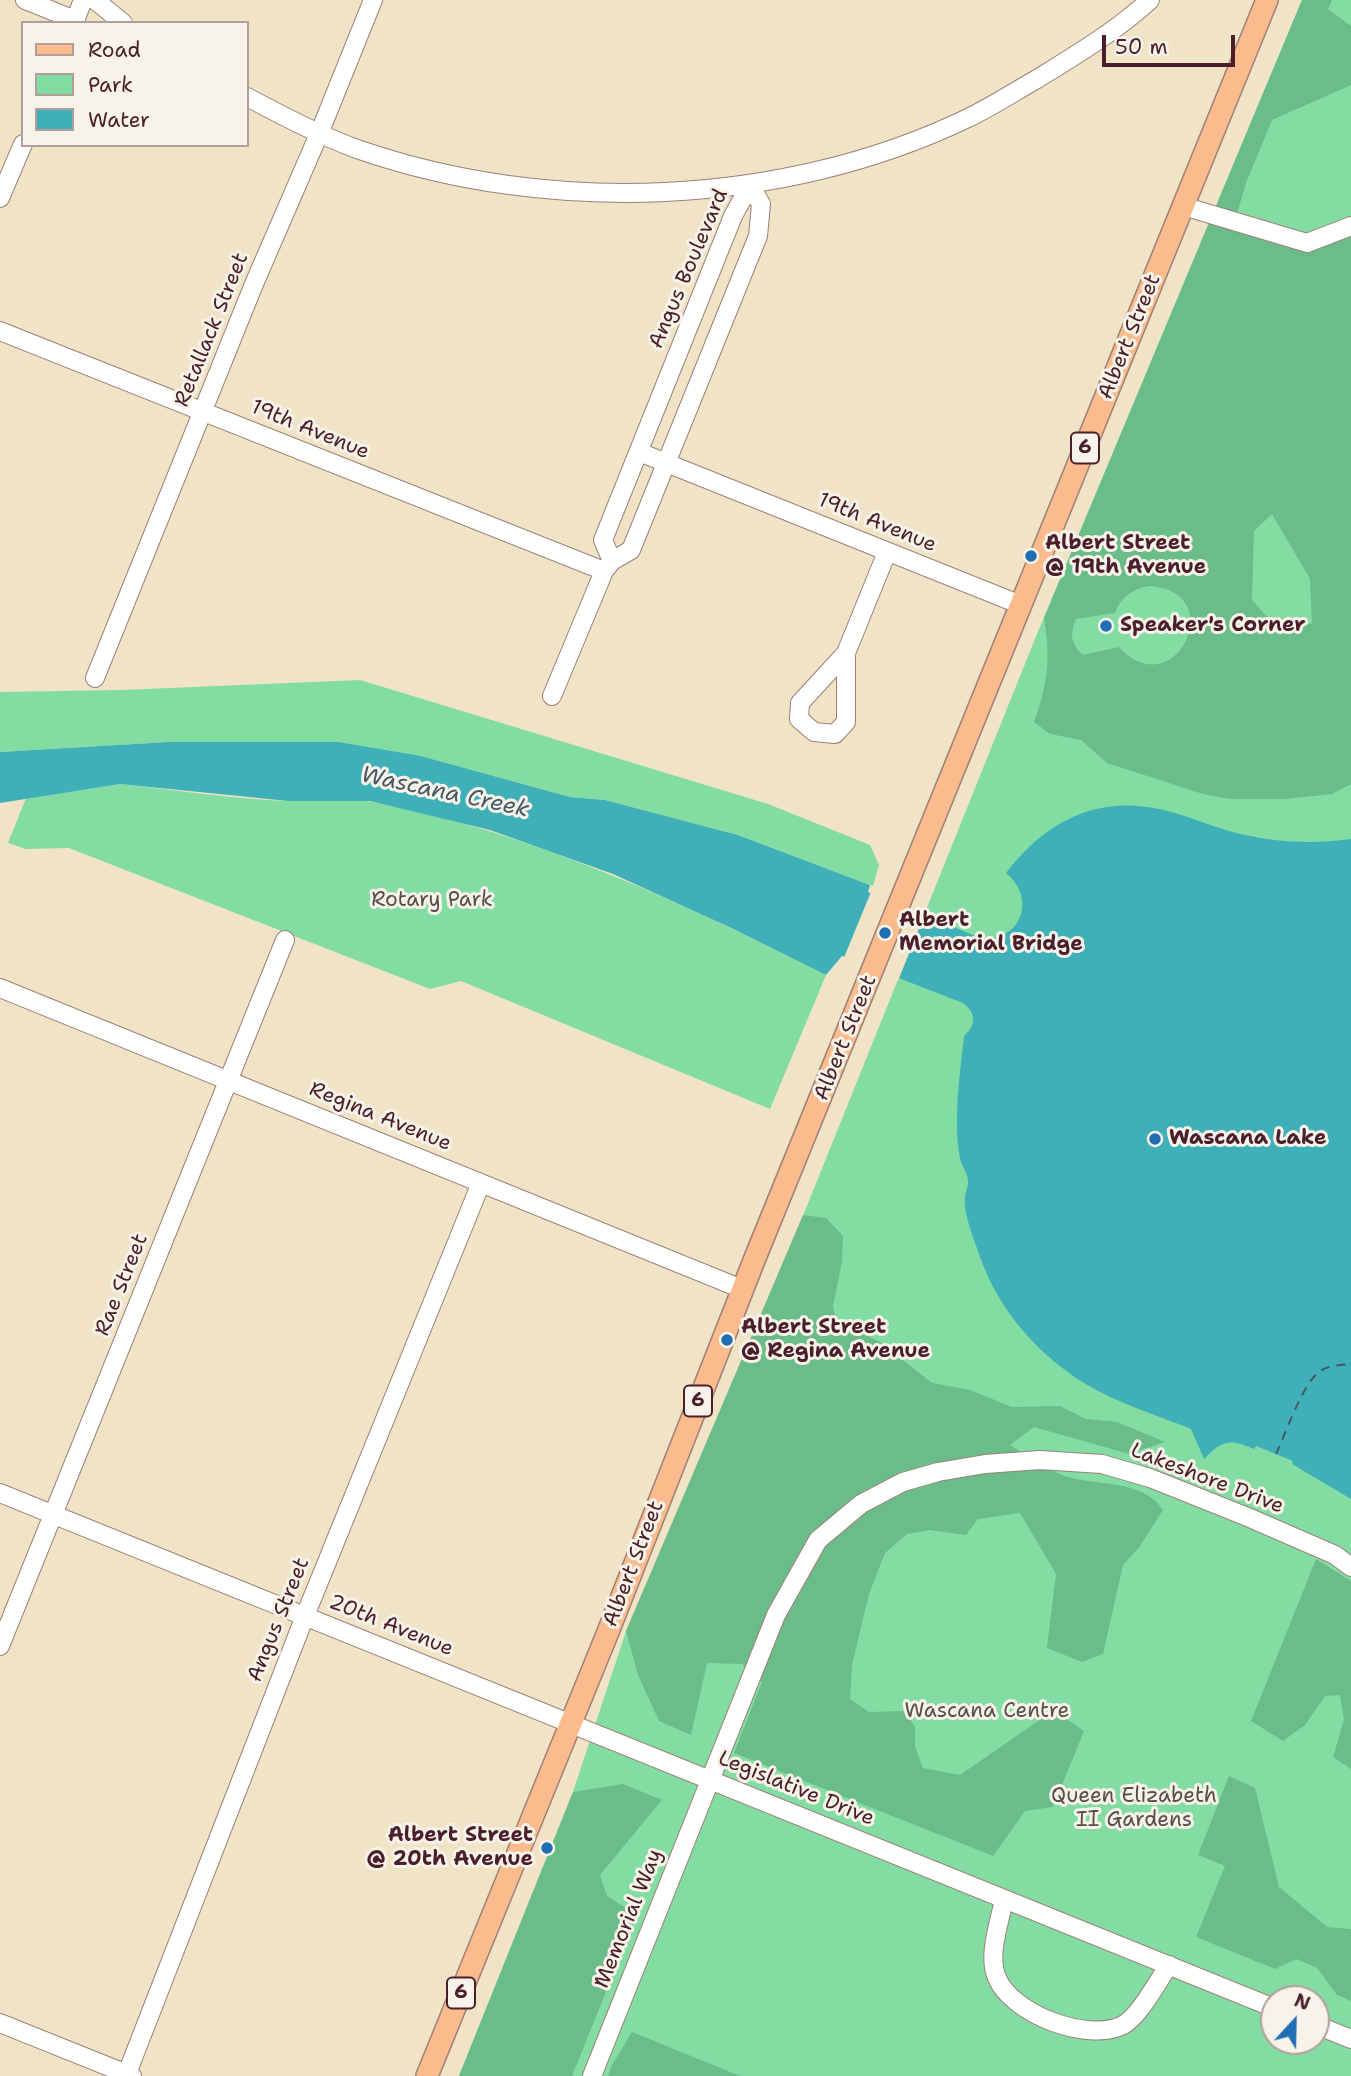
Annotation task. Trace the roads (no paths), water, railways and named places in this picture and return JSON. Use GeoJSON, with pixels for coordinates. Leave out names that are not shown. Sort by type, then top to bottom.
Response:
{"type":"FeatureCollection","features":[{"type":"Feature","properties":{"kind":"main road","name":"Albert Street"},"geometry":{"type":"LineString","coordinates":[[427,2076],[571,1723],[742,1289],[1266,0]]}},
{"type":"Feature","properties":{"kind":"street"},"geometry":{"type":"LineString","coordinates":[[25,0],[74,21],[83,0]]}},
{"type":"Feature","properties":{"kind":"street"},"geometry":{"type":"LineString","coordinates":[[95,0],[121,21]]}},
{"type":"Feature","properties":{"kind":"street","name":"Retallack Street"},"geometry":{"type":"LineString","coordinates":[[95,678],[254,284],[373,0]]}},
{"type":"Feature","properties":{"kind":"street"},"geometry":{"type":"LineString","coordinates":[[248,98],[319,134],[359,149],[441,172],[513,186],[580,192],[648,193],[750,185],[844,163],[909,143],[968,118],[1073,58],[1150,0]]}},
{"type":"Feature","properties":{"kind":"street"},"geometry":{"type":"LineString","coordinates":[[0,198],[22,147]]}},
{"type":"Feature","properties":{"kind":"street","name":"Angus Boulevard"},"geometry":{"type":"LineString","coordinates":[[608,566],[603,540],[733,216],[750,185]]}},
{"type":"Feature","properties":{"kind":"street","name":"Angus Boulevard"},"geometry":{"type":"LineString","coordinates":[[552,696],[608,566],[631,550],[758,236],[761,204],[750,185]]}},
{"type":"Feature","properties":{"kind":"street"},"geometry":{"type":"LineString","coordinates":[[1183,206],[1307,243],[1351,226]]}},
{"type":"Feature","properties":{"kind":"street","name":"19th Avenue"},"geometry":{"type":"LineString","coordinates":[[0,331],[608,566]]}},
{"type":"Feature","properties":{"kind":"street","name":"19th Avenue"},"geometry":{"type":"LineString","coordinates":[[639,452],[887,552],[1018,615]]}},
{"type":"Feature","properties":{"kind":"street"},"geometry":{"type":"LineString","coordinates":[[846,653],[887,552]]}},
{"type":"Feature","properties":{"kind":"street","name":"Rae Street"},"geometry":{"type":"LineString","coordinates":[[0,1646],[285,940]]}},
{"type":"Feature","properties":{"kind":"street","name":"Regina Avenue"},"geometry":{"type":"LineString","coordinates":[[0,988],[742,1289]]}},
{"type":"Feature","properties":{"kind":"street","name":"Angus Street"},"geometry":{"type":"LineString","coordinates":[[128,2075],[304,1616],[481,1183]]}},
{"type":"Feature","properties":{"kind":"street","name":"Lakeshore Drive"},"geometry":{"type":"LineString","coordinates":[[710,1779],[776,1615],[818,1540],[861,1504],[903,1482],[938,1472],[985,1464],[1040,1460],[1102,1464],[1150,1478],[1250,1518],[1335,1555],[1351,1567]]}},
{"type":"Feature","properties":{"kind":"street","name":"20th Avenue"},"geometry":{"type":"LineString","coordinates":[[0,1493],[571,1723]]}},
{"type":"Feature","properties":{"kind":"street","name":"Legislative Drive"},"geometry":{"type":"LineString","coordinates":[[571,1723],[1260,2002]]}},
{"type":"Feature","properties":{"kind":"street","name":"Memorial Way"},"geometry":{"type":"LineString","coordinates":[[593,2075],[710,1779]]}},
{"type":"Feature","properties":{"kind":"street"},"geometry":{"type":"LineString","coordinates":[[1004,1899],[993,1958],[997,1978],[1009,1995],[1028,2010],[1046,2019],[1077,2030],[1106,2031],[1125,2024],[1168,1965]]}},
{"type":"Feature","properties":{"kind":"street"},"geometry":{"type":"LineString","coordinates":[[0,2023],[128,2075]]}},
{"type":"Feature","properties":{"kind":"street"},"geometry":{"type":"LineString","coordinates":[[1330,2031],[1351,2039]]}},
{"type":"Feature","properties":{"kind":"water","name":"Wascana Lake"},"geometry":{"type":"Polygon","coordinates":[[[168,742],[338,742],[421,756],[570,797],[605,800],[738,835],[870,885],[868,892],[978,937],[993,938],[1005,934],[1020,918],[1021,895],[1006,873],[1021,855],[1054,827],[1092,810],[1113,806],[1159,809],[1234,832],[1271,840],[1325,842],[1351,839],[1351,1499],[1292,1464],[1293,1461],[1256,1446],[1254,1449],[1233,1442],[1222,1444],[1204,1459],[1191,1429],[1123,1403],[1084,1383],[1050,1358],[1020,1328],[996,1293],[987,1274],[966,1211],[968,1178],[960,1158],[957,1113],[964,1036],[973,1024],[973,1015],[963,1003],[842,956],[826,975],[613,874],[490,830],[370,801],[288,801],[120,784],[0,803],[0,752],[168,742]]]}},
{"type":"Feature","properties":{"kind":"place","name":"Albert Street @ 19th Avenue"},"geometry":{"type":"Point","coordinates":[1031,556]}},
{"type":"Feature","properties":{"kind":"place","name":"Speaker's Corner"},"geometry":{"type":"Point","coordinates":[1106,626]}},
{"type":"Feature","properties":{"kind":"place","name":"Albert Memorial Bridge"},"geometry":{"type":"Point","coordinates":[885,933]}},
{"type":"Feature","properties":{"kind":"place","name":"Wascana Lake"},"geometry":{"type":"Point","coordinates":[1155,1139]}},
{"type":"Feature","properties":{"kind":"place","name":"Albert Street @ Regina Avenue"},"geometry":{"type":"Point","coordinates":[727,1340]}},
{"type":"Feature","properties":{"kind":"place","name":"Albert Street @ 20th Avenue"},"geometry":{"type":"Point","coordinates":[547,1848]}},
{"type":"Feature","properties":{"kind":"water label","name":"Wascana Creek"},"geometry":{"type":"Point","coordinates":[445,793]}},
{"type":"Feature","properties":{"kind":"park label","name":"Rotary Park"},"geometry":{"type":"Point","coordinates":[432,901]}},
{"type":"Feature","properties":{"kind":"park label","name":"Wascana Centre"},"geometry":{"type":"Point","coordinates":[987,1712]}},
{"type":"Feature","properties":{"kind":"park label","name":"Queen Elizabeth II Gardens"},"geometry":{"type":"Point","coordinates":[1134,1809]}}]}
